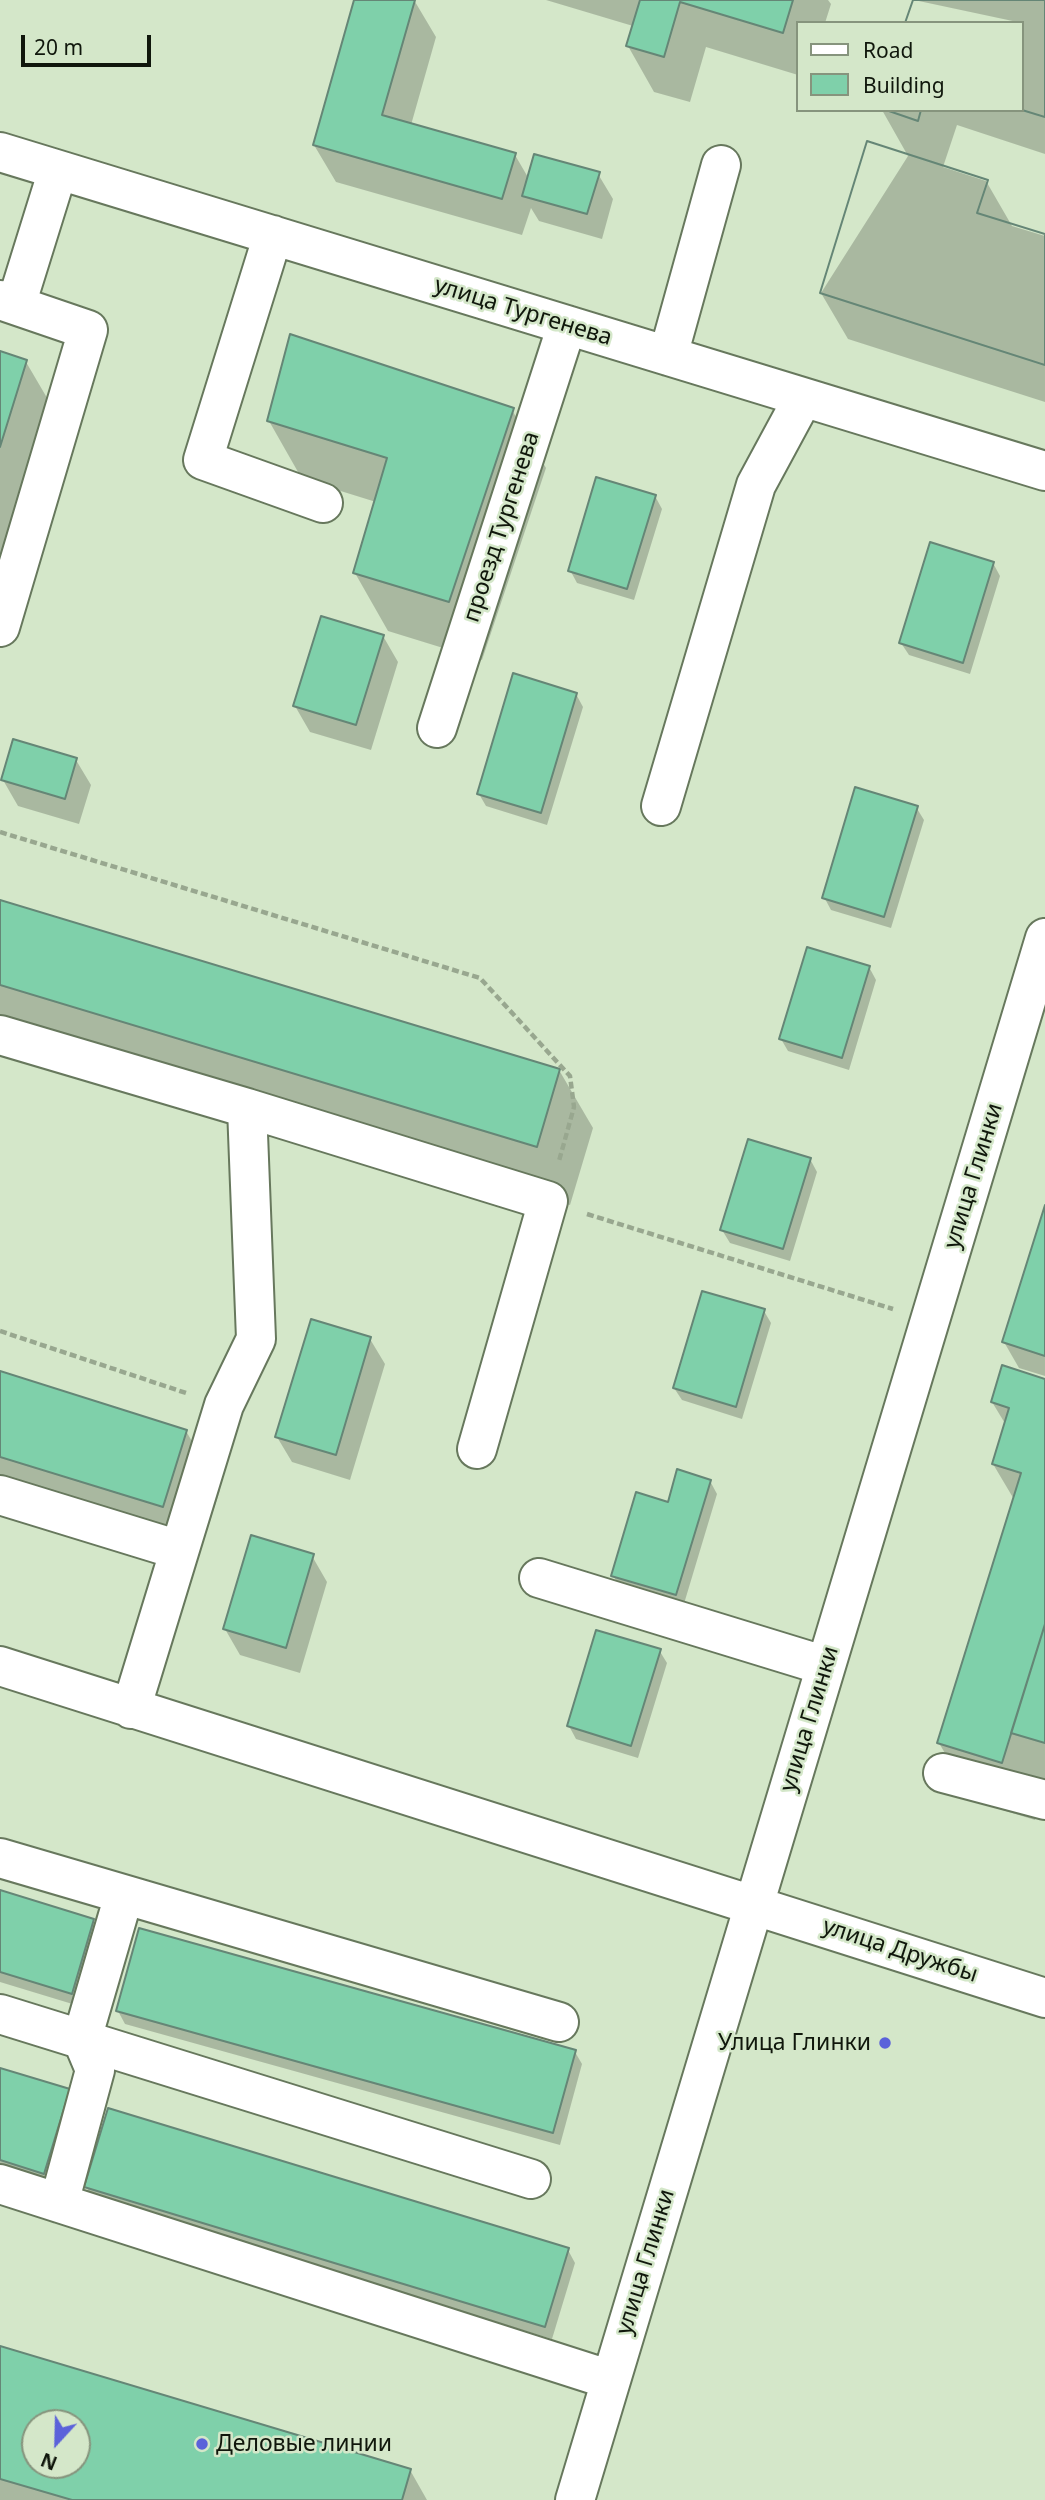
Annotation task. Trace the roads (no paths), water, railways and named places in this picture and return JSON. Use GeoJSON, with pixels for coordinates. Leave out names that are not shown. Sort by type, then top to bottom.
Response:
{"type":"FeatureCollection","features":[{"type":"Feature","properties":{"kind":"street","name":"улица Тургенева"},"geometry":{"type":"LineString","coordinates":[[0,152],[1045,471]]}},
{"type":"Feature","properties":{"kind":"street"},"geometry":{"type":"LineString","coordinates":[[668,356],[721,166]]}},
{"type":"Feature","properties":{"kind":"street"},"geometry":{"type":"LineString","coordinates":[[0,627],[88,330],[8,302],[58,170]]}},
{"type":"Feature","properties":{"kind":"street"},"geometry":{"type":"LineString","coordinates":[[273,235],[203,460],[323,503]]}},
{"type":"Feature","properties":{"kind":"street","name":"проезд Тургенева"},"geometry":{"type":"LineString","coordinates":[[437,728],[567,325]]}},
{"type":"Feature","properties":{"kind":"street"},"geometry":{"type":"LineString","coordinates":[[661,806],[756,485],[803,398]]}},
{"type":"Feature","properties":{"kind":"street","name":"улица Глинки"},"geometry":{"type":"LineString","coordinates":[[575,2500],[1043,949]]}},
{"type":"Feature","properties":{"kind":"street"},"geometry":{"type":"LineString","coordinates":[[0,1035],[247,1108],[548,1202],[477,1449]]}},
{"type":"Feature","properties":{"kind":"street"},"geometry":{"type":"LineString","coordinates":[[131,1709],[224,1405],[256,1339],[247,1108]]}},
{"type":"Feature","properties":{"kind":"street"},"geometry":{"type":"LineString","coordinates":[[0,1495],[179,1550]]}},
{"type":"Feature","properties":{"kind":"street"},"geometry":{"type":"LineString","coordinates":[[539,1578],[826,1666]]}},
{"type":"Feature","properties":{"kind":"street","name":"улица Дружбы"},"geometry":{"type":"LineString","coordinates":[[0,1666],[1045,1998]]}},
{"type":"Feature","properties":{"kind":"street"},"geometry":{"type":"LineString","coordinates":[[943,1773],[1045,1800]]}},
{"type":"Feature","properties":{"kind":"street"},"geometry":{"type":"LineString","coordinates":[[0,1858],[559,2022]]}},
{"type":"Feature","properties":{"kind":"street"},"geometry":{"type":"LineString","coordinates":[[59,2203],[95,2070],[82,2039],[124,1895]]}},
{"type":"Feature","properties":{"kind":"street"},"geometry":{"type":"LineString","coordinates":[[0,2014],[531,2179]]}},
{"type":"Feature","properties":{"kind":"street"},"geometry":{"type":"LineString","coordinates":[[0,2184],[611,2380]]}},
{"type":"Feature","properties":{"kind":"place","name":"Улица Глинки"},"geometry":{"type":"Point","coordinates":[885,2043]}},
{"type":"Feature","properties":{"kind":"place","name":"Деловые линии"},"geometry":{"type":"Point","coordinates":[202,2444]}}]}
